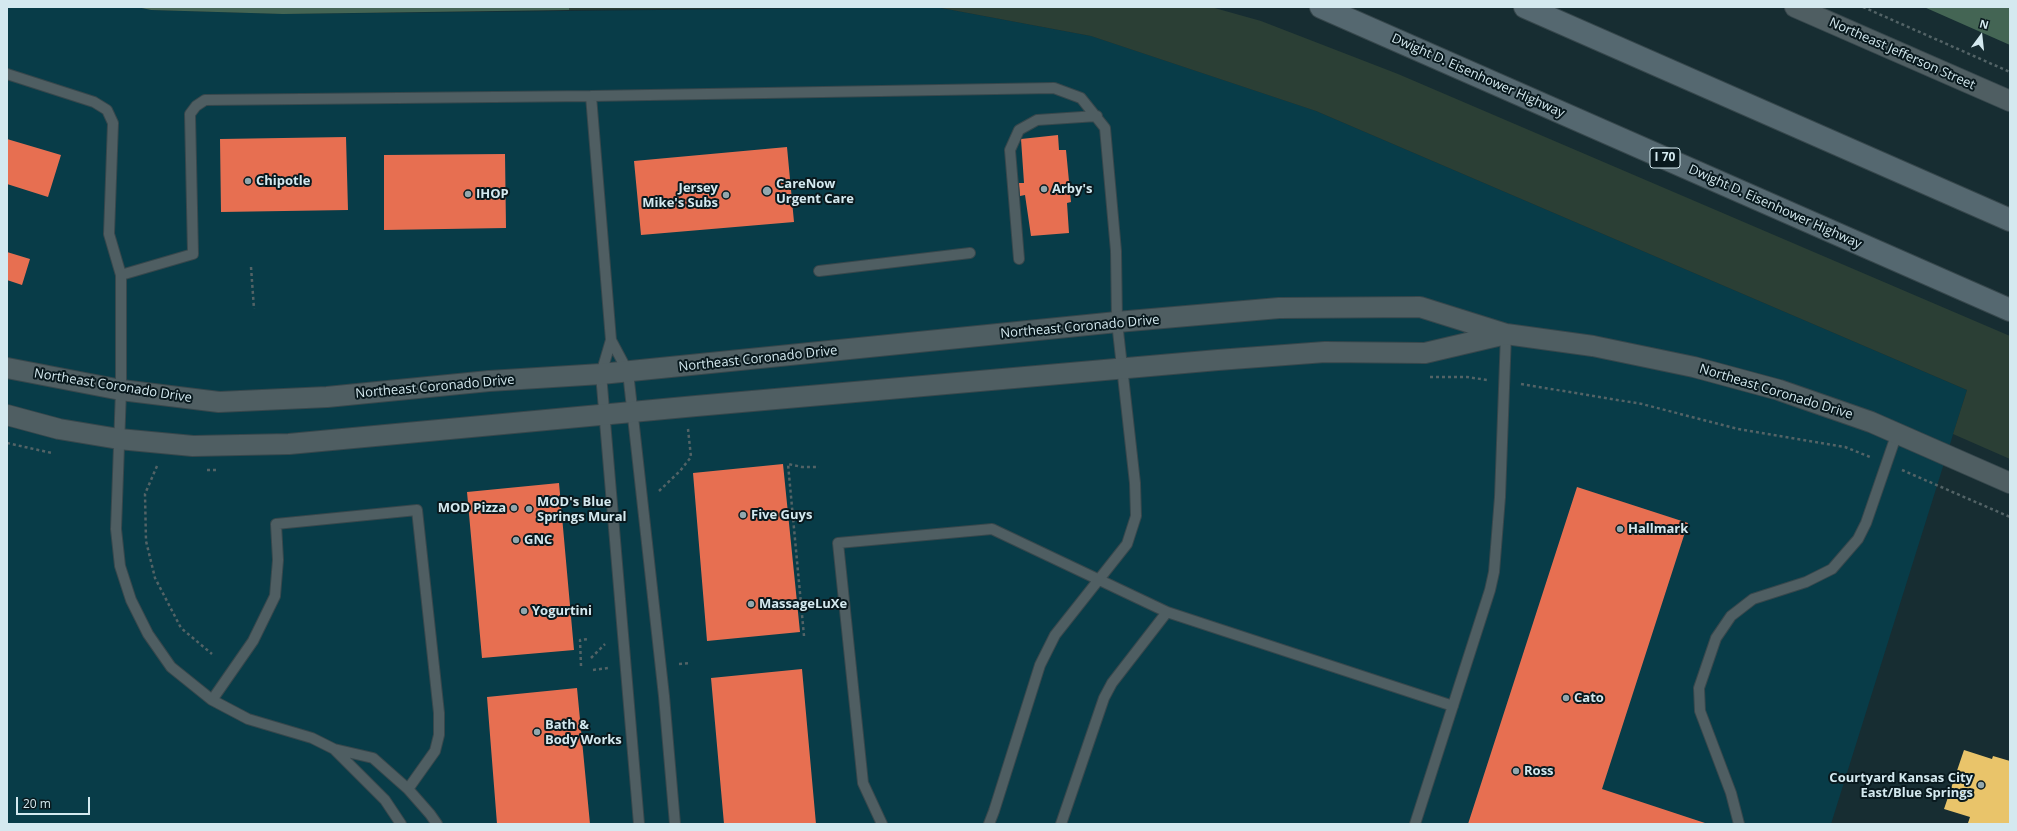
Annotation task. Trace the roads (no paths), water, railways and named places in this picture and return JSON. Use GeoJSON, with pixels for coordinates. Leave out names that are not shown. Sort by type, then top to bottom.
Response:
{"type":"FeatureCollection","features":[{"type":"Feature","properties":{"kind":"highway","name":"Dwight D. Eisenhower Highway"},"geometry":{"type":"LineString","coordinates":[[1320,7],[2010,310]]}},
{"type":"Feature","properties":{"kind":"highway"},"geometry":{"type":"LineString","coordinates":[[1525,7],[2010,220]]}},
{"type":"Feature","properties":{"kind":"highway"},"geometry":{"type":"LineString","coordinates":[[1554,7],[1625,50]]}},
{"type":"Feature","properties":{"kind":"street","name":"Northeast Jefferson Street"},"geometry":{"type":"LineString","coordinates":[[1795,7],[2010,102]]}},
{"type":"Feature","properties":{"kind":"street","name":"Northeast Coronado Drive"},"geometry":{"type":"LineString","coordinates":[[7,368],[120,390],[219,402],[326,397],[489,380],[628,372],[1117,322],[1280,308],[1420,307],[1506,334],[1593,346],[1694,367],[1779,390],[1871,422],[2010,483]]}},
{"type":"Feature","properties":{"kind":"street","name":"Northeast Coronado Drive"},"geometry":{"type":"LineString","coordinates":[[7,415],[59,429],[119,439],[193,446],[289,444],[1122,368],[1325,352],[1425,353],[1506,334]]}},
{"type":"Feature","properties":{"kind":"lane"},"geometry":{"type":"LineString","coordinates":[[7,74],[94,102],[106,110],[113,123],[109,234],[121,275],[120,390],[116,530],[120,566],[131,600],[148,634],[171,667],[212,700],[248,718],[312,738],[334,749],[373,758],[408,789],[437,824]]}},
{"type":"Feature","properties":{"kind":"lane"},"geometry":{"type":"LineString","coordinates":[[121,275],[192,254],[190,114],[196,106],[205,100],[591,96],[1054,88],[1081,98],[1097,116],[1105,128],[1116,251],[1117,322],[1135,483],[1136,516],[1126,544],[1100,580],[1055,635],[1040,665],[989,824]]}},
{"type":"Feature","properties":{"kind":"lane"},"geometry":{"type":"LineString","coordinates":[[591,96],[611,340],[601,374],[639,824]]}},
{"type":"Feature","properties":{"kind":"lane"},"geometry":{"type":"LineString","coordinates":[[1019,259],[1010,150],[1019,130],[1037,120],[1097,116]]}},
{"type":"Feature","properties":{"kind":"lane"},"geometry":{"type":"LineString","coordinates":[[819,271],[970,253]]}},
{"type":"Feature","properties":{"kind":"lane"},"geometry":{"type":"LineString","coordinates":[[1415,824],[1490,590],[1494,572],[1500,497],[1506,334]]}},
{"type":"Feature","properties":{"kind":"lane"},"geometry":{"type":"LineString","coordinates":[[611,340],[628,372],[664,696],[675,824]]}},
{"type":"Feature","properties":{"kind":"lane"},"geometry":{"type":"LineString","coordinates":[[1739,824],[1731,793],[1700,711],[1699,688],[1716,638],[1732,616],[1753,599],[1806,582],[1832,569],[1858,539],[1866,523],[1897,433]]}},
{"type":"Feature","properties":{"kind":"lane"},"geometry":{"type":"LineString","coordinates":[[212,700],[253,641],[275,596],[278,560],[276,524],[417,510],[439,713],[439,735],[435,752],[408,789]]}},
{"type":"Feature","properties":{"kind":"lane"},"geometry":{"type":"LineString","coordinates":[[882,824],[863,783],[838,543],[992,529],[1167,612],[1453,706]]}},
{"type":"Feature","properties":{"kind":"lane"},"geometry":{"type":"LineString","coordinates":[[1061,824],[1104,698],[1112,683],[1167,612]]}},
{"type":"Feature","properties":{"kind":"lane"},"geometry":{"type":"LineString","coordinates":[[334,749],[385,800],[401,824]]}},
{"type":"Feature","properties":{"kind":"place","name":"Chipotle"},"geometry":{"type":"Point","coordinates":[248,181]}},
{"type":"Feature","properties":{"kind":"place","name":"Arby's"},"geometry":{"type":"Point","coordinates":[1044,189]}},
{"type":"Feature","properties":{"kind":"place","name":"CareNow Urgent Care"},"geometry":{"type":"Point","coordinates":[767,191]}},
{"type":"Feature","properties":{"kind":"place","name":"IHOP"},"geometry":{"type":"Point","coordinates":[468,194]}},
{"type":"Feature","properties":{"kind":"place","name":"Jersey Mike's Subs"},"geometry":{"type":"Point","coordinates":[726,195]}},
{"type":"Feature","properties":{"kind":"place","name":"MOD Pizza"},"geometry":{"type":"Point","coordinates":[514,508]}},
{"type":"Feature","properties":{"kind":"place","name":"MOD's Blue Springs Mural"},"geometry":{"type":"Point","coordinates":[529,509]}},
{"type":"Feature","properties":{"kind":"place","name":"Five Guys"},"geometry":{"type":"Point","coordinates":[743,515]}},
{"type":"Feature","properties":{"kind":"place","name":"Hallmark"},"geometry":{"type":"Point","coordinates":[1620,529]}},
{"type":"Feature","properties":{"kind":"place","name":"GNC"},"geometry":{"type":"Point","coordinates":[516,540]}},
{"type":"Feature","properties":{"kind":"place","name":"MassageLuXe"},"geometry":{"type":"Point","coordinates":[751,604]}},
{"type":"Feature","properties":{"kind":"place","name":"Yogurtini"},"geometry":{"type":"Point","coordinates":[524,611]}},
{"type":"Feature","properties":{"kind":"place","name":"Cato"},"geometry":{"type":"Point","coordinates":[1566,698]}},
{"type":"Feature","properties":{"kind":"place","name":"Bath & Body Works"},"geometry":{"type":"Point","coordinates":[537,732]}},
{"type":"Feature","properties":{"kind":"place","name":"Ross"},"geometry":{"type":"Point","coordinates":[1516,771]}},
{"type":"Feature","properties":{"kind":"place","name":"Courtyard Kansas City East/Blue Springs"},"geometry":{"type":"Point","coordinates":[1981,785]}}]}
